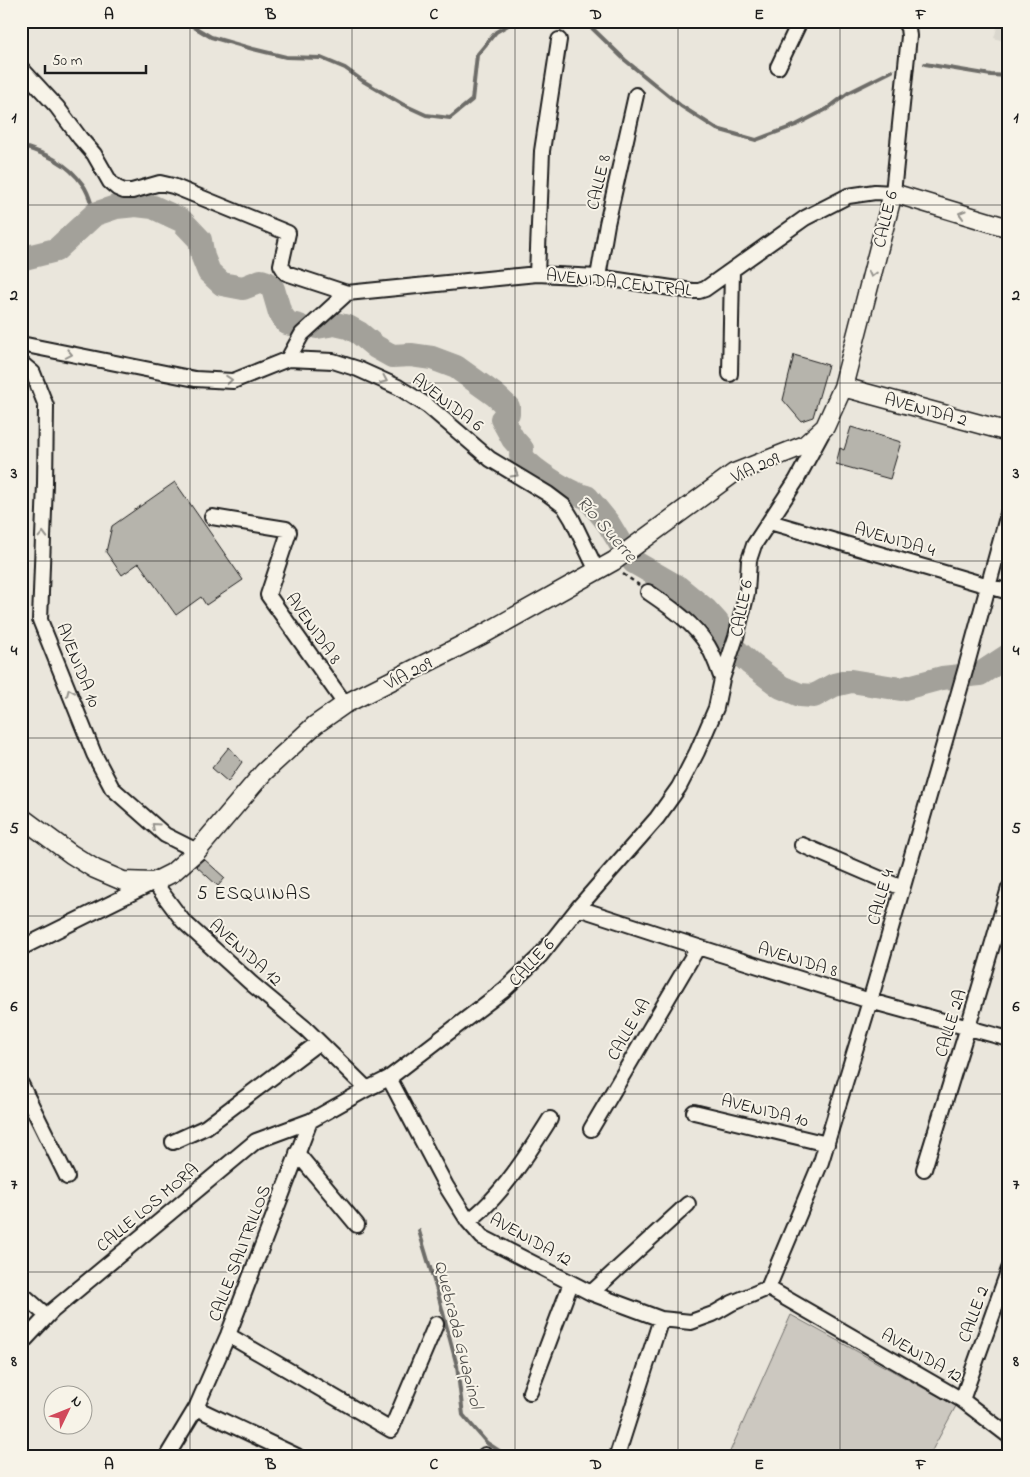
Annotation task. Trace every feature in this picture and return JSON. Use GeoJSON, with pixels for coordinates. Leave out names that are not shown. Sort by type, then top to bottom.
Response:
{"type":"FeatureCollection","features":[{"type":"Feature","properties":{"kind":"main road","name":"AVENIDA CENTRAL"},"geometry":{"type":"LineString","coordinates":[[893,193],[1009,228]]}},
{"type":"Feature","properties":{"kind":"main road","name":"CALLE 6"},"geometry":{"type":"LineString","coordinates":[[825,427],[843,387],[893,193]]}},
{"type":"Feature","properties":{"kind":"main road","name":"AVENIDA 2"},"geometry":{"type":"LineString","coordinates":[[843,387],[1009,432]]}},
{"type":"Feature","properties":{"kind":"main road","name":"VÍA 209"},"geometry":{"type":"LineString","coordinates":[[21,817],[70,854],[95,869],[123,881],[154,882],[172,874],[197,851],[264,772],[315,725],[345,704],[482,635],[609,564],[734,473],[805,445],[825,427]]}},
{"type":"Feature","properties":{"kind":"street"},"geometry":{"type":"LineString","coordinates":[[778,67],[800,21]]}},
{"type":"Feature","properties":{"kind":"street","name":"CALLE 6"},"geometry":{"type":"LineString","coordinates":[[893,193],[909,36],[908,28],[904,21]]}},
{"type":"Feature","properties":{"kind":"street"},"geometry":{"type":"LineString","coordinates":[[537,274],[542,151],[559,40]]}},
{"type":"Feature","properties":{"kind":"street"},"geometry":{"type":"LineString","coordinates":[[21,68],[57,107],[94,154],[110,182],[116,188],[132,191],[160,183],[173,186],[288,233],[281,265],[286,273],[347,293],[302,334],[288,360]]}},
{"type":"Feature","properties":{"kind":"street","name":"CALLE 8"},"geometry":{"type":"LineString","coordinates":[[598,277],[607,224],[636,96]]}},
{"type":"Feature","properties":{"kind":"street","name":"AVENIDA CENTRAL"},"geometry":{"type":"LineString","coordinates":[[347,293],[537,274],[598,277],[692,291],[704,289],[805,218],[848,196],[875,192],[893,193]]}},
{"type":"Feature","properties":{"kind":"street"},"geometry":{"type":"LineString","coordinates":[[730,374],[732,270]]}},
{"type":"Feature","properties":{"kind":"street","name":"AVENIDA 6"},"geometry":{"type":"LineString","coordinates":[[21,344],[196,379],[233,381],[288,360],[333,361],[358,369],[398,387],[428,406],[490,459],[548,494],[564,506],[572,519],[609,564]]}},
{"type":"Feature","properties":{"kind":"street","name":"AVENIDA 10"},"geometry":{"type":"LineString","coordinates":[[21,363],[34,372],[46,406],[40,620],[94,754],[112,788],[165,835],[197,851]]}},
{"type":"Feature","properties":{"kind":"street","name":"CALLE 6"},"geometry":{"type":"LineString","coordinates":[[389,1078],[504,990],[540,956],[578,908],[657,818],[679,786],[698,752],[716,708],[722,678],[736,637],[747,593],[749,560],[754,545],[796,481],[825,427]]}},
{"type":"Feature","properties":{"kind":"street","name":"CALLE 4"},"geometry":{"type":"LineString","coordinates":[[768,1288],[827,1144],[965,671],[1009,510]]}},
{"type":"Feature","properties":{"kind":"street","name":"AVENIDA 8"},"geometry":{"type":"LineString","coordinates":[[212,517],[288,530],[289,532],[268,595],[345,704]]}},
{"type":"Feature","properties":{"kind":"street","name":"AVENIDA 4"},"geometry":{"type":"LineString","coordinates":[[770,522],[1009,592]]}},
{"type":"Feature","properties":{"kind":"street"},"geometry":{"type":"LineString","coordinates":[[648,592],[673,609],[694,629],[708,646],[722,678]]}},
{"type":"Feature","properties":{"kind":"street"},"geometry":{"type":"LineString","coordinates":[[802,845],[902,888]]}},
{"type":"Feature","properties":{"kind":"street"},"geometry":{"type":"LineString","coordinates":[[21,948],[154,882]]}},
{"type":"Feature","properties":{"kind":"street","name":"AVENIDA 12"},"geometry":{"type":"LineString","coordinates":[[154,882],[183,921],[252,984],[306,1028],[367,1089]]}},
{"type":"Feature","properties":{"kind":"street","name":"CALLE 2A"},"geometry":{"type":"LineString","coordinates":[[924,1169],[1009,888]]}},
{"type":"Feature","properties":{"kind":"street","name":"AVENIDA 8"},"geometry":{"type":"LineString","coordinates":[[578,908],[870,1001],[1009,1039]]}},
{"type":"Feature","properties":{"kind":"street","name":"CALLE 4A"},"geometry":{"type":"LineString","coordinates":[[591,1129],[698,947]]}},
{"type":"Feature","properties":{"kind":"street"},"geometry":{"type":"LineString","coordinates":[[173,1142],[206,1127],[319,1042]]}},
{"type":"Feature","properties":{"kind":"street"},"geometry":{"type":"LineString","coordinates":[[310,1121],[389,1078]]}},
{"type":"Feature","properties":{"kind":"street","name":"AVENIDA 12"},"geometry":{"type":"LineString","coordinates":[[389,1078],[446,1186],[468,1222],[482,1237],[591,1293],[661,1319],[692,1322],[768,1288],[962,1400],[1009,1436]]}},
{"type":"Feature","properties":{"kind":"street"},"geometry":{"type":"LineString","coordinates":[[21,1084],[67,1177]]}},
{"type":"Feature","properties":{"kind":"street","name":"AVENIDA 10"},"geometry":{"type":"LineString","coordinates":[[694,1112],[827,1144]]}},
{"type":"Feature","properties":{"kind":"street"},"geometry":{"type":"LineString","coordinates":[[468,1222],[479,1214],[500,1190],[550,1119]]}},
{"type":"Feature","properties":{"kind":"street","name":"CALLE SALITRILLOS"},"geometry":{"type":"LineString","coordinates":[[167,1456],[196,1408],[228,1335],[310,1121]]}},
{"type":"Feature","properties":{"kind":"street","name":"CALLE LOS MORA"},"geometry":{"type":"LineString","coordinates":[[22,1341],[47,1316],[146,1231],[256,1141],[310,1121]]}},
{"type":"Feature","properties":{"kind":"street"},"geometry":{"type":"LineString","coordinates":[[297,1153],[357,1225]]}},
{"type":"Feature","properties":{"kind":"street"},"geometry":{"type":"LineString","coordinates":[[591,1293],[688,1204]]}},
{"type":"Feature","properties":{"kind":"street","name":"CALLE 2"},"geometry":{"type":"LineString","coordinates":[[962,1400],[1009,1269]]}},
{"type":"Feature","properties":{"kind":"street"},"geometry":{"type":"LineString","coordinates":[[530,1392],[571,1283]]}},
{"type":"Feature","properties":{"kind":"street"},"geometry":{"type":"LineString","coordinates":[[21,1293],[47,1316]]}},
{"type":"Feature","properties":{"kind":"street"},"geometry":{"type":"LineString","coordinates":[[617,1456],[661,1319]]}},
{"type":"Feature","properties":{"kind":"street"},"geometry":{"type":"LineString","coordinates":[[228,1335],[391,1430],[436,1324]]}},
{"type":"Feature","properties":{"kind":"street"},"geometry":{"type":"LineString","coordinates":[[196,1408],[297,1456]]}},
{"type":"Feature","properties":{"kind":"path"},"geometry":{"type":"LineString","coordinates":[[609,564],[648,592]]}},
{"type":"Feature","properties":{"kind":"shaded area"},"geometry":{"type":"Polygon","coordinates":[[[999,21],[1009,21],[1009,43],[994,38],[999,21]]]}},
{"type":"Feature","properties":{"kind":"shaded area"},"geometry":{"type":"Polygon","coordinates":[[[791,1315],[956,1406],[929,1456],[728,1456],[791,1315]]]}},
{"type":"Feature","properties":{"kind":"building"},"geometry":{"type":"Polygon","coordinates":[[[794,355],[828,365],[813,417],[801,421],[783,400],[794,355]]]}},
{"type":"Feature","properties":{"kind":"building"},"geometry":{"type":"Polygon","coordinates":[[[851,427],[901,442],[890,479],[836,464],[840,448],[844,450],[851,427]]]}},
{"type":"Feature","properties":{"kind":"building"},"geometry":{"type":"Polygon","coordinates":[[[175,482],[243,580],[206,605],[201,597],[176,615],[139,563],[122,575],[106,552],[112,526],[175,482]]]}},
{"type":"Feature","properties":{"kind":"building"},"geometry":{"type":"Polygon","coordinates":[[[229,747],[242,762],[228,782],[212,768],[229,747]]]}},
{"type":"Feature","properties":{"kind":"building"},"geometry":{"type":"Polygon","coordinates":[[[204,859],[225,878],[218,886],[196,866],[204,859]]]}},
{"type":"Feature","properties":{"kind":"waterway"},"geometry":{"type":"LineString","coordinates":[[184,21],[211,37],[253,49],[286,57],[321,58],[345,68],[402,104],[426,115],[450,118],[472,100],[477,55],[496,32],[515,21]]}},
{"type":"Feature","properties":{"kind":"waterway"},"geometry":{"type":"LineString","coordinates":[[575,21],[591,27],[625,60],[681,106],[717,129],[756,140],[796,125],[827,109],[848,93],[892,71]]}},
{"type":"Feature","properties":{"kind":"waterway"},"geometry":{"type":"LineString","coordinates":[[925,64],[991,75],[1009,76]]}},
{"type":"Feature","properties":{"kind":"waterway"},"geometry":{"type":"LineString","coordinates":[[21,146],[39,152],[70,170],[85,188],[95,214]]}},
{"type":"Feature","properties":{"kind":"waterway","name":"Río Suerre"},"geometry":{"type":"LineString","coordinates":[[21,257],[24,258],[56,250],[95,214],[116,207],[136,205],[153,207],[181,220],[200,240],[203,257],[209,272],[222,284],[243,288],[261,281],[267,283],[273,289],[280,313],[287,323],[299,326]]}},
{"type":"Feature","properties":{"kind":"waterway","name":"Río Suerre"},"geometry":{"type":"LineString","coordinates":[[317,327],[335,324],[348,327],[392,356],[411,355],[432,358],[456,367],[495,395],[508,407],[508,413],[502,419],[513,439],[522,449],[521,456],[552,481],[579,495],[587,497],[608,523],[634,562],[679,588],[706,610],[717,622],[729,644],[781,687],[800,695],[814,696],[834,685],[851,681],[901,689],[942,678],[980,674],[1009,655]]}},
{"type":"Feature","properties":{"kind":"waterway","name":"Quebrada Guapinol"},"geometry":{"type":"LineString","coordinates":[[419,1231],[457,1366],[463,1415],[487,1443],[507,1456]]}},
{"type":"Feature","properties":{"kind":"district","name":"5 ESQUINAS"},"geometry":{"type":"Point","coordinates":[254,892]}}]}
